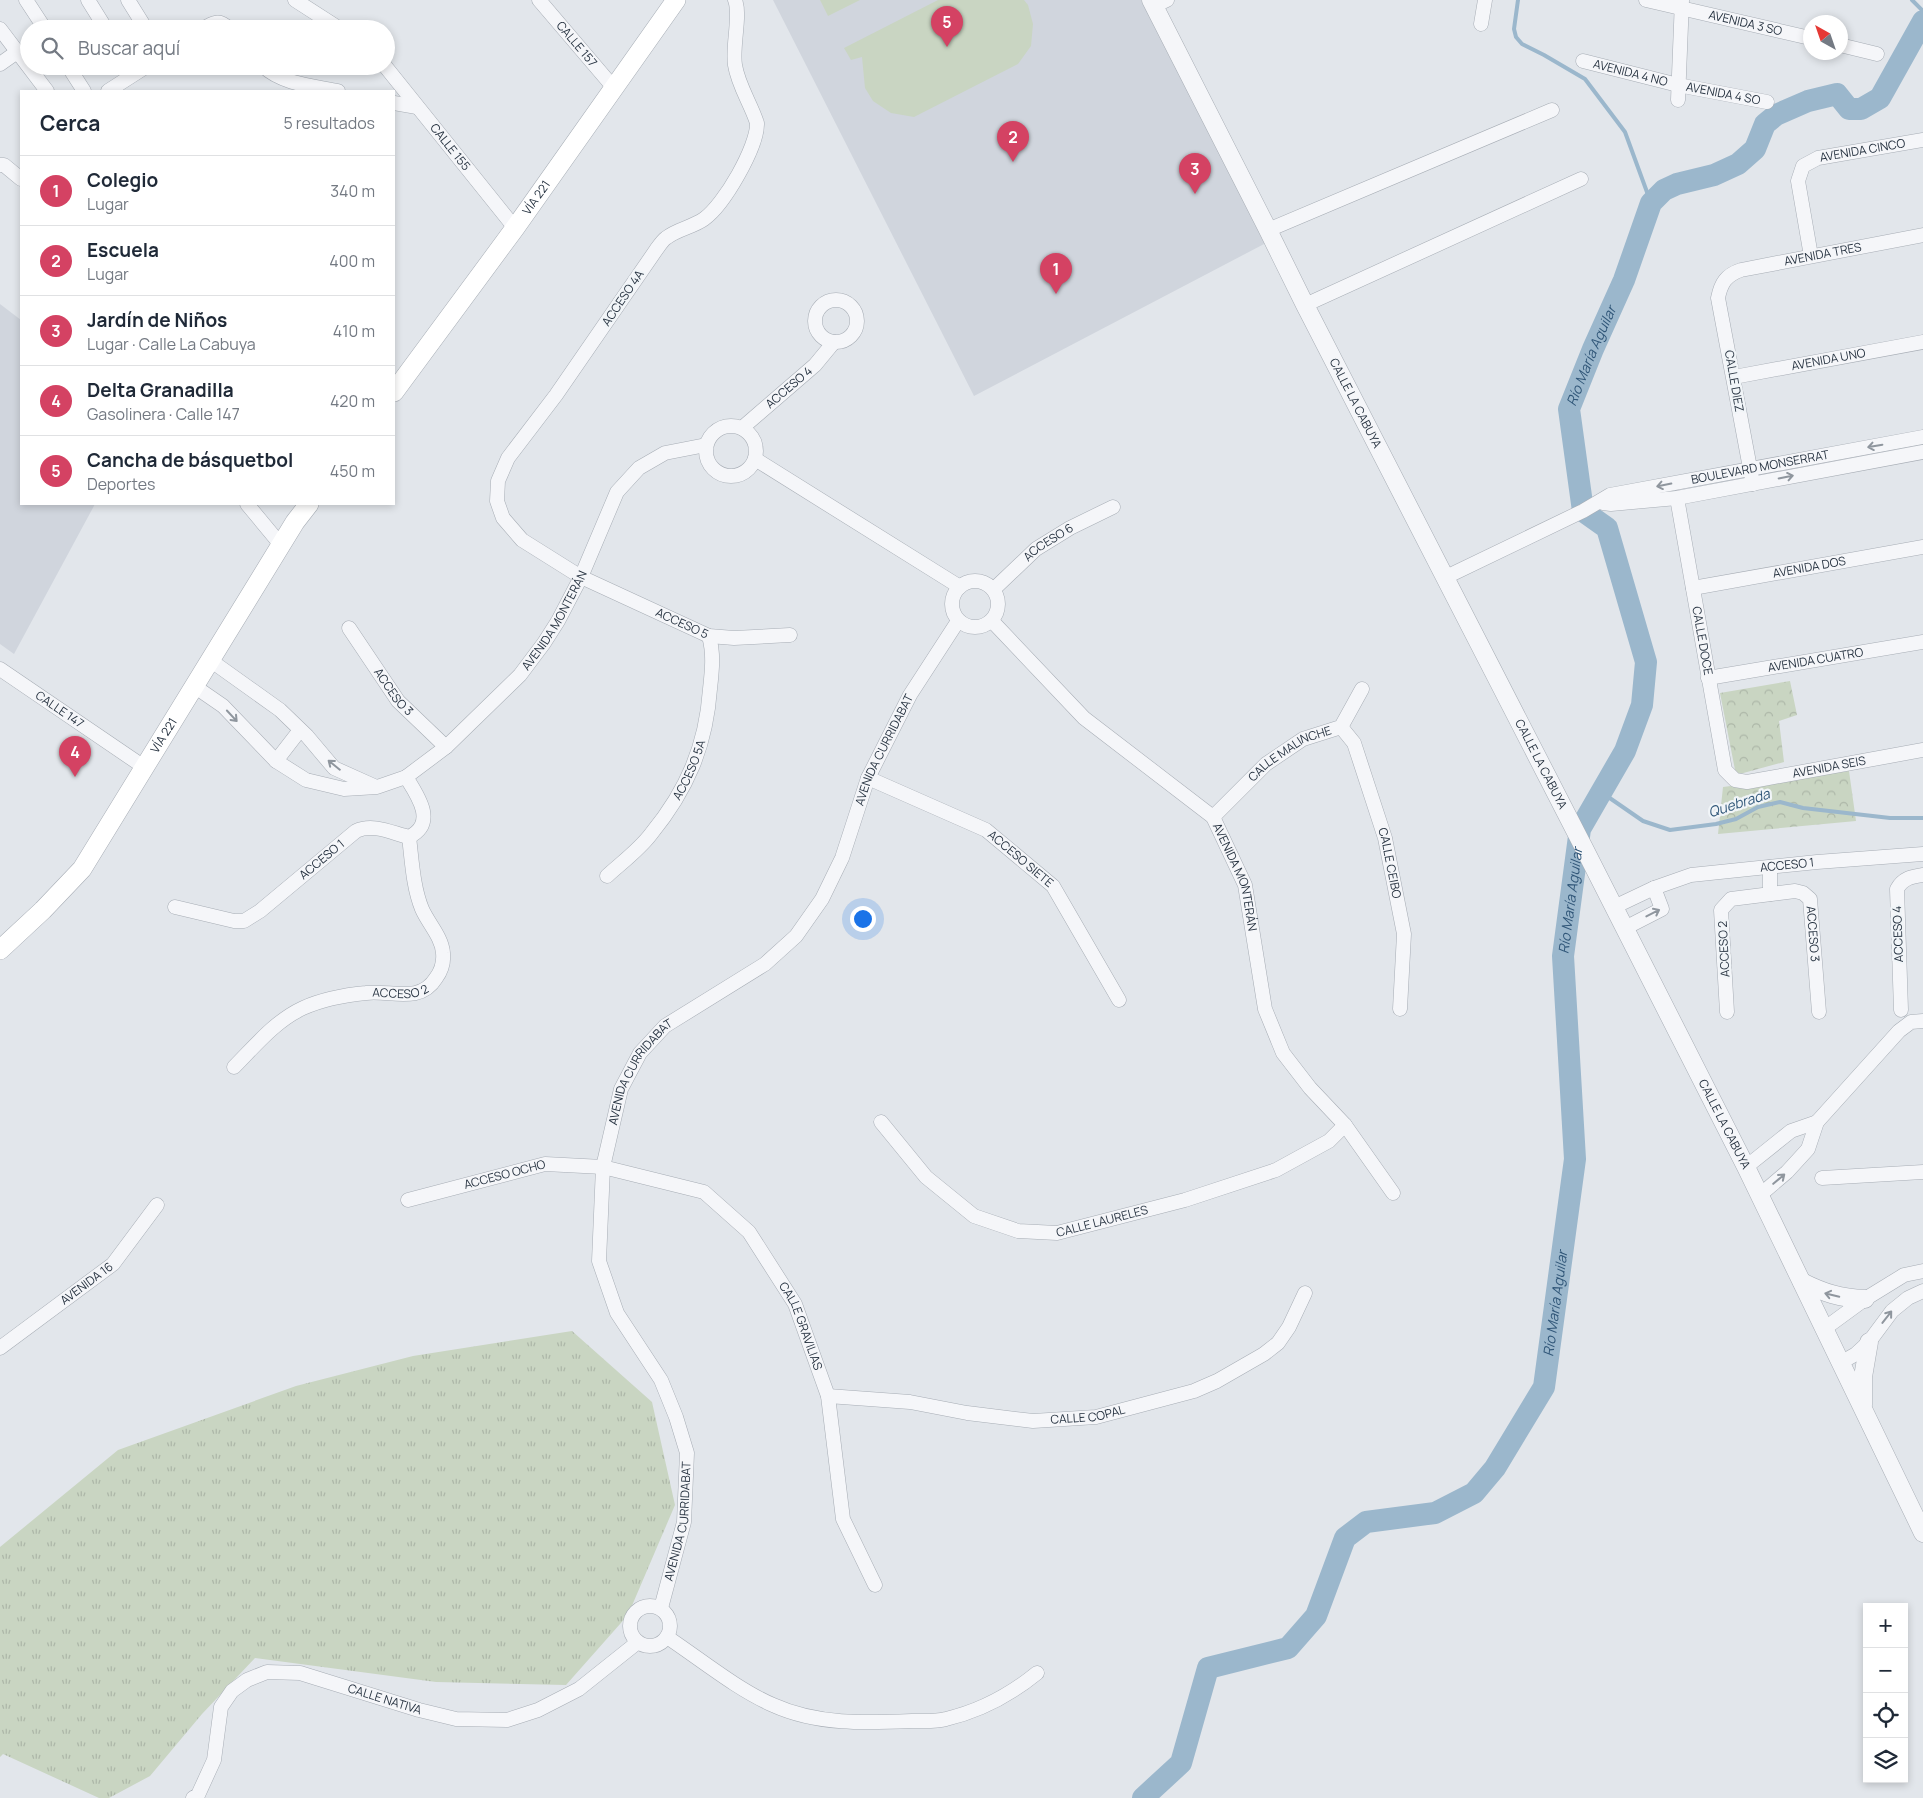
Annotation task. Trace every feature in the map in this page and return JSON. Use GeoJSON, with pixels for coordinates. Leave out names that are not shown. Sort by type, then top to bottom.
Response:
{"type":"FeatureCollection","features":[{"type":"Feature","properties":{"kind":"main road","name":"VÍA 221"},"geometry":{"type":"LineString","coordinates":[[395,391],[516,228],[676,0]]}},
{"type":"Feature","properties":{"kind":"main road","name":"VÍA 221"},"geometry":{"type":"LineString","coordinates":[[0,950],[44,910],[82,869],[281,545],[308,505]]}},
{"type":"Feature","properties":{"kind":"street"},"geometry":{"type":"LineString","coordinates":[[26,0],[39,20]]}},
{"type":"Feature","properties":{"kind":"street"},"geometry":{"type":"LineString","coordinates":[[88,0],[100,20]]}},
{"type":"Feature","properties":{"kind":"street"},"geometry":{"type":"LineString","coordinates":[[128,0],[140,20]]}},
{"type":"Feature","properties":{"kind":"street"},"geometry":{"type":"LineString","coordinates":[[295,0],[326,20]]}},
{"type":"Feature","properties":{"kind":"street","name":"CALLE 157"},"geometry":{"type":"LineString","coordinates":[[539,0],[614,88]]}},
{"type":"Feature","properties":{"kind":"street","name":"ACCESO 4A"},"geometry":{"type":"LineString","coordinates":[[580,577],[522,540],[503,518],[497,501],[498,481],[508,458],[556,395],[656,250],[666,238],[702,220],[716,210],[732,187],[758,133],[757,123],[735,66],[735,34],[738,7],[735,0]]}},
{"type":"Feature","properties":{"kind":"street"},"geometry":{"type":"LineString","coordinates":[[1482,24],[1485,0]]}},
{"type":"Feature","properties":{"kind":"street","name":"AVENIDA 3 SO"},"geometry":{"type":"LineString","coordinates":[[1646,0],[1682,4],[1803,36]]}},
{"type":"Feature","properties":{"kind":"street","name":"CALLE LA CABUYA"},"geometry":{"type":"LineString","coordinates":[[1157,2],[1305,305],[1573,825],[1746,1167],[1923,1533]]}},
{"type":"Feature","properties":{"kind":"street"},"geometry":{"type":"LineString","coordinates":[[1678,100],[1682,4]]}},
{"type":"Feature","properties":{"kind":"street"},"geometry":{"type":"LineString","coordinates":[[0,29],[20,55]]}},
{"type":"Feature","properties":{"kind":"street"},"geometry":{"type":"LineString","coordinates":[[1848,47],[1877,54]]}},
{"type":"Feature","properties":{"kind":"street"},"geometry":{"type":"LineString","coordinates":[[0,64],[18,52]]}},
{"type":"Feature","properties":{"kind":"street","name":"AVENIDA 4 NO"},"geometry":{"type":"LineString","coordinates":[[1583,61],[1678,85]]}},
{"type":"Feature","properties":{"kind":"street"},"geometry":{"type":"LineString","coordinates":[[35,75],[46,90]]}},
{"type":"Feature","properties":{"kind":"street"},"geometry":{"type":"LineString","coordinates":[[74,75],[83,90]]}},
{"type":"Feature","properties":{"kind":"street"},"geometry":{"type":"LineString","coordinates":[[109,90],[126,75]]}},
{"type":"Feature","properties":{"kind":"street"},"geometry":{"type":"LineString","coordinates":[[275,75],[294,82],[333,90]]}},
{"type":"Feature","properties":{"kind":"street","name":"CALLE 155"},"geometry":{"type":"LineString","coordinates":[[392,75],[516,228]]}},
{"type":"Feature","properties":{"kind":"street","name":"AVENIDA 4 SO"},"geometry":{"type":"LineString","coordinates":[[1678,85],[1767,102]]}},
{"type":"Feature","properties":{"kind":"street"},"geometry":{"type":"LineString","coordinates":[[395,103],[417,107]]}},
{"type":"Feature","properties":{"kind":"street"},"geometry":{"type":"LineString","coordinates":[[1268,230],[1552,110]]}},
{"type":"Feature","properties":{"kind":"street","name":"AVENIDA CINCO"},"geometry":{"type":"LineString","coordinates":[[1811,256],[1798,181],[1803,166],[1818,158],[1923,140]]}},
{"type":"Feature","properties":{"kind":"street"},"geometry":{"type":"LineString","coordinates":[[0,166],[4,165],[20,178]]}},
{"type":"Feature","properties":{"kind":"street"},"geometry":{"type":"LineString","coordinates":[[1305,305],[1581,179]]}},
{"type":"Feature","properties":{"kind":"street","name":"AVENIDA TRES"},"geometry":{"type":"LineString","coordinates":[[1725,279],[1732,273],[1741,270],[1923,235]]}},
{"type":"Feature","properties":{"kind":"street","name":"CALLE DIEZ"},"geometry":{"type":"LineString","coordinates":[[1725,279],[1720,288],[1718,298],[1753,484]]}},
{"type":"Feature","properties":{"kind":"street","name":"ACCESO 4"},"geometry":{"type":"LineString","coordinates":[[742,428],[815,365],[834,342]]}},
{"type":"Feature","properties":{"kind":"street","name":"AVENIDA UNO"},"geometry":{"type":"LineString","coordinates":[[1734,377],[1923,342]]}},
{"type":"Feature","properties":{"kind":"street"},"geometry":{"type":"LineString","coordinates":[[735,426],[742,428],[748,432],[755,444],[754,459],[751,466],[744,472],[736,475],[719,474],[712,469],[705,453],[709,438],[720,428],[735,426]]}},
{"type":"Feature","properties":{"kind":"street","name":"BOULEVARD MONSERRAT"},"geometry":{"type":"LineString","coordinates":[[1446,577],[1599,503],[1610,495],[1923,437]]}},
{"type":"Feature","properties":{"kind":"street","name":"AVENIDA MONTERÁN"},"geometry":{"type":"LineString","coordinates":[[194,686],[223,706],[276,761],[306,780],[344,789],[377,787],[406,777],[446,747],[520,675],[558,621],[580,577],[617,492],[638,468],[665,453],[706,445]]}},
{"type":"Feature","properties":{"kind":"street","name":"BOULEVARD MONSERRAT"},"geometry":{"type":"LineString","coordinates":[[1599,503],[1611,504],[1677,498],[1923,452]]}},
{"type":"Feature","properties":{"kind":"street"},"geometry":{"type":"LineString","coordinates":[[754,459],[960,587]]}},
{"type":"Feature","properties":{"kind":"street","name":"CALLE DOCE"},"geometry":{"type":"LineString","coordinates":[[1677,498],[1725,770],[1735,780]]}},
{"type":"Feature","properties":{"kind":"street"},"geometry":{"type":"LineString","coordinates":[[248,505],[281,545]]}},
{"type":"Feature","properties":{"kind":"street","name":"ACCESO 6"},"geometry":{"type":"LineString","coordinates":[[994,589],[1036,549],[1070,528],[1113,507]]}},
{"type":"Feature","properties":{"kind":"street","name":"AVENIDA DOS"},"geometry":{"type":"LineString","coordinates":[[1693,588],[1923,547]]}},
{"type":"Feature","properties":{"kind":"street","name":"ACCESO 5"},"geometry":{"type":"LineString","coordinates":[[580,577],[709,636],[734,638],[790,635]]}},
{"type":"Feature","properties":{"kind":"street"},"geometry":{"type":"LineString","coordinates":[[974,581],[981,581],[994,589],[999,602],[999,608],[992,621],[979,628],[972,628],[958,621],[952,607],[955,592],[960,587],[974,581]]}},
{"type":"Feature","properties":{"kind":"street","name":"AVENIDA CURRIDABAT"},"geometry":{"type":"LineString","coordinates":[[661,1608],[684,1522],[686,1453],[676,1417],[661,1380],[617,1313],[599,1261],[603,1166],[621,1089],[640,1053],[665,1026],[765,964],[796,936],[822,899],[842,858],[868,778],[910,695],[958,621]]}},
{"type":"Feature","properties":{"kind":"street","name":"AVENIDA MONTERÁN"},"geometry":{"type":"LineString","coordinates":[[992,621],[1084,718],[1213,817],[1245,885],[1265,1009],[1283,1053],[1310,1088],[1345,1125],[1393,1193]]}},
{"type":"Feature","properties":{"kind":"street","name":"ACCESO 3"},"geometry":{"type":"LineString","coordinates":[[349,628],[398,701],[446,747]]}},
{"type":"Feature","properties":{"kind":"street","name":"ACCESO 5A"},"geometry":{"type":"LineString","coordinates":[[607,876],[650,836],[680,794],[701,747],[708,717],[713,652],[709,636]]}},
{"type":"Feature","properties":{"kind":"street","name":"AVENIDA CUATRO"},"geometry":{"type":"LineString","coordinates":[[1708,678],[1923,642]]}},
{"type":"Feature","properties":{"kind":"street"},"geometry":{"type":"LineString","coordinates":[[210,660],[280,710],[334,768],[377,787]]}},
{"type":"Feature","properties":{"kind":"street","name":"CALLE 147"},"geometry":{"type":"LineString","coordinates":[[0,669],[144,767]]}},
{"type":"Feature","properties":{"kind":"street","name":"CALLE MALINCHE"},"geometry":{"type":"LineString","coordinates":[[1213,817],[1266,764],[1303,739],[1341,726],[1362,690]]}},
{"type":"Feature","properties":{"kind":"street","name":"CALLE CEIBO"},"geometry":{"type":"LineString","coordinates":[[1341,726],[1354,743],[1385,838],[1404,934],[1400,1009]]}},
{"type":"Feature","properties":{"kind":"street"},"geometry":{"type":"LineString","coordinates":[[276,761],[300,730]]}},
{"type":"Feature","properties":{"kind":"street","name":"AVENIDA SEIS"},"geometry":{"type":"LineString","coordinates":[[1735,780],[1748,782],[1923,750]]}},
{"type":"Feature","properties":{"kind":"street"},"geometry":{"type":"LineString","coordinates":[[406,777],[423,804],[422,825],[419,830],[409,837]]}},
{"type":"Feature","properties":{"kind":"street","name":"ACCESO SIETE"},"geometry":{"type":"LineString","coordinates":[[868,778],[986,830],[1054,886],[1119,1000]]}},
{"type":"Feature","properties":{"kind":"street","name":"ACCESO 1"},"geometry":{"type":"LineString","coordinates":[[175,907],[234,921],[244,921],[260,911],[356,831],[372,827],[409,837]]}},
{"type":"Feature","properties":{"kind":"street","name":"ACCESO 2"},"geometry":{"type":"LineString","coordinates":[[234,1067],[284,1018],[303,1008],[322,1001],[360,994],[416,994],[433,983],[442,969],[443,952],[418,896],[409,837]]}},
{"type":"Feature","properties":{"kind":"street","name":"ACCESO 1"},"geometry":{"type":"LineString","coordinates":[[1614,907],[1654,888],[1691,875],[1770,866],[1923,854]]}},
{"type":"Feature","properties":{"kind":"street"},"geometry":{"type":"LineString","coordinates":[[1770,866],[1770,894]]}},
{"type":"Feature","properties":{"kind":"street","name":"ACCESO 4"},"geometry":{"type":"LineString","coordinates":[[1900,1010],[1897,890],[1907,878],[1923,875]]}},
{"type":"Feature","properties":{"kind":"street"},"geometry":{"type":"LineString","coordinates":[[1625,928],[1662,909],[1654,888]]}},
{"type":"Feature","properties":{"kind":"street","name":"ACCESO 3"},"geometry":{"type":"LineString","coordinates":[[1770,894],[1795,891],[1803,893],[1810,899],[1819,1012]]}},
{"type":"Feature","properties":{"kind":"street","name":"ACCESO 2"},"geometry":{"type":"LineString","coordinates":[[1727,1012],[1722,910],[1731,899],[1770,894]]}},
{"type":"Feature","properties":{"kind":"street"},"geometry":{"type":"LineString","coordinates":[[1760,1195],[1787,1172],[1808,1149],[1817,1122],[1899,1031],[1911,1022],[1923,1021]]}},
{"type":"Feature","properties":{"kind":"street","name":"CALLE LAURELES"},"geometry":{"type":"LineString","coordinates":[[881,1122],[926,1177],[974,1216],[1018,1231],[1056,1233],[1185,1200],[1276,1170],[1329,1141],[1345,1125]]}},
{"type":"Feature","properties":{"kind":"street"},"geometry":{"type":"LineString","coordinates":[[1746,1167],[1790,1131],[1817,1122]]}},
{"type":"Feature","properties":{"kind":"street","name":"ACCESO OCHO"},"geometry":{"type":"LineString","coordinates":[[408,1200],[546,1164],[603,1166]]}},
{"type":"Feature","properties":{"kind":"street","name":"CALLE GRAVILIAS"},"geometry":{"type":"LineString","coordinates":[[603,1166],[704,1192],[749,1232],[795,1304],[828,1396],[843,1520],[875,1585]]}},
{"type":"Feature","properties":{"kind":"street"},"geometry":{"type":"LineString","coordinates":[[1822,1178],[1923,1172]]}},
{"type":"Feature","properties":{"kind":"street","name":"AVENIDA 16"},"geometry":{"type":"LineString","coordinates":[[0,1348],[113,1264],[157,1205]]}},
{"type":"Feature","properties":{"kind":"street"},"geometry":{"type":"LineString","coordinates":[[1824,1329],[1865,1299],[1904,1275],[1923,1271]]}},
{"type":"Feature","properties":{"kind":"street"},"geometry":{"type":"LineString","coordinates":[[1802,1282],[1823,1293],[1844,1298],[1865,1299]]}},
{"type":"Feature","properties":{"kind":"street"},"geometry":{"type":"LineString","coordinates":[[1840,1363],[1856,1354],[1868,1342],[1892,1311],[1908,1298],[1923,1291]]}},
{"type":"Feature","properties":{"kind":"street","name":"CALLE COPAL"},"geometry":{"type":"LineString","coordinates":[[828,1396],[910,1402],[967,1413],[1033,1421],[1096,1417],[1194,1391],[1217,1381],[1264,1354],[1278,1343],[1289,1327],[1305,1293]]}},
{"type":"Feature","properties":{"kind":"street"},"geometry":{"type":"LineString","coordinates":[[1863,1408],[1863,1376],[1868,1342]]}},
{"type":"Feature","properties":{"kind":"street"},"geometry":{"type":"LineString","coordinates":[[648,1605],[661,1608],[670,1618],[670,1631],[667,1638],[657,1645],[644,1645],[638,1642],[633,1637],[630,1624],[636,1612],[648,1605]]}},
{"type":"Feature","properties":{"kind":"street"},"geometry":{"type":"LineString","coordinates":[[667,1638],[746,1691],[773,1705],[802,1716],[835,1721],[875,1723],[945,1720],[996,1702],[1017,1690],[1037,1673]]}},
{"type":"Feature","properties":{"kind":"street","name":"CALLE NATIVA"},"geometry":{"type":"LineString","coordinates":[[193,1798],[198,1795],[214,1760],[221,1707],[232,1690],[247,1680],[267,1672],[300,1673],[419,1710],[456,1719],[507,1720],[538,1710],[579,1689],[638,1642]]}},
{"type":"Feature","properties":{"kind":"shaded area"},"geometry":{"type":"Polygon","coordinates":[[[773,0],[1141,0],[1266,243],[974,396],[773,0]]]}},
{"type":"Feature","properties":{"kind":"shaded area"},"geometry":{"type":"Polygon","coordinates":[[[0,304],[20,319],[20,505],[94,505],[14,654],[0,644],[0,304]]]}},
{"type":"Feature","properties":{"kind":"green space"},"geometry":{"type":"Polygon","coordinates":[[[820,0],[860,0],[828,16],[820,0]]]}},
{"type":"Feature","properties":{"kind":"green space"},"geometry":{"type":"Polygon","coordinates":[[[938,0],[1024,0],[1028,5],[1033,24],[1031,46],[1018,64],[914,117],[891,113],[873,101],[865,88],[862,57],[851,60],[844,48],[938,0]]]}},
{"type":"Feature","properties":{"kind":"green space"},"geometry":{"type":"Polygon","coordinates":[[[1790,681],[1797,715],[1779,721],[1784,762],[1736,775],[1720,693],[1790,681]]]}},
{"type":"Feature","properties":{"kind":"green space"},"geometry":{"type":"Polygon","coordinates":[[[1849,771],[1856,821],[1718,834],[1723,787],[1849,771]]]}},
{"type":"Feature","properties":{"kind":"green space"},"geometry":{"type":"Polygon","coordinates":[[[572,1331],[652,1402],[675,1505],[628,1615],[566,1685],[436,1682],[255,1658],[202,1714],[150,1776],[109,1798],[99,1798],[3,1754],[0,1757],[0,1547],[118,1450],[296,1386],[413,1356],[572,1331]]]}},
{"type":"Feature","properties":{"kind":"waterway"},"geometry":{"type":"LineString","coordinates":[[1518,0],[1514,29],[1516,37],[1522,44],[1585,79],[1625,132],[1651,203]]}},
{"type":"Feature","properties":{"kind":"waterway"},"geometry":{"type":"LineString","coordinates":[[1912,0],[1923,11]]}},
{"type":"Feature","properties":{"kind":"waterway","name":"Río María Aguilar"},"geometry":{"type":"LineString","coordinates":[[1143,1798],[1181,1763],[1208,1668],[1288,1648],[1316,1616],[1345,1538],[1366,1522],[1435,1513],[1474,1493],[1495,1468],[1544,1387],[1575,1159],[1563,956],[1580,829],[1625,751],[1642,705],[1646,662],[1607,528],[1583,511],[1569,409],[1624,280],[1651,203],[1664,190],[1677,184],[1714,175],[1738,164],[1755,149],[1765,124],[1776,115],[1808,101],[1837,94],[1849,109],[1861,109],[1880,98],[1923,21]]}},
{"type":"Feature","properties":{"kind":"waterway","name":"Quebrada"},"geometry":{"type":"LineString","coordinates":[[1601,792],[1643,821],[1670,830],[1716,824],[1736,819],[1758,807],[1780,802],[1803,808],[1890,818],[1923,818]]}},
{"type":"Feature","properties":{"kind":"place","name":"Cancha de básquetbol"},"geometry":{"type":"Point","coordinates":[947,47]}},
{"type":"Feature","properties":{"kind":"place","name":"Escuela"},"geometry":{"type":"Point","coordinates":[1013,162]}},
{"type":"Feature","properties":{"kind":"place","name":"Jardín de Niños"},"geometry":{"type":"Point","coordinates":[1195,194]}},
{"type":"Feature","properties":{"kind":"place","name":"Colegio"},"geometry":{"type":"Point","coordinates":[1056,294]}},
{"type":"Feature","properties":{"kind":"place","name":"Delta Granadilla"},"geometry":{"type":"Point","coordinates":[75,777]}}]}
